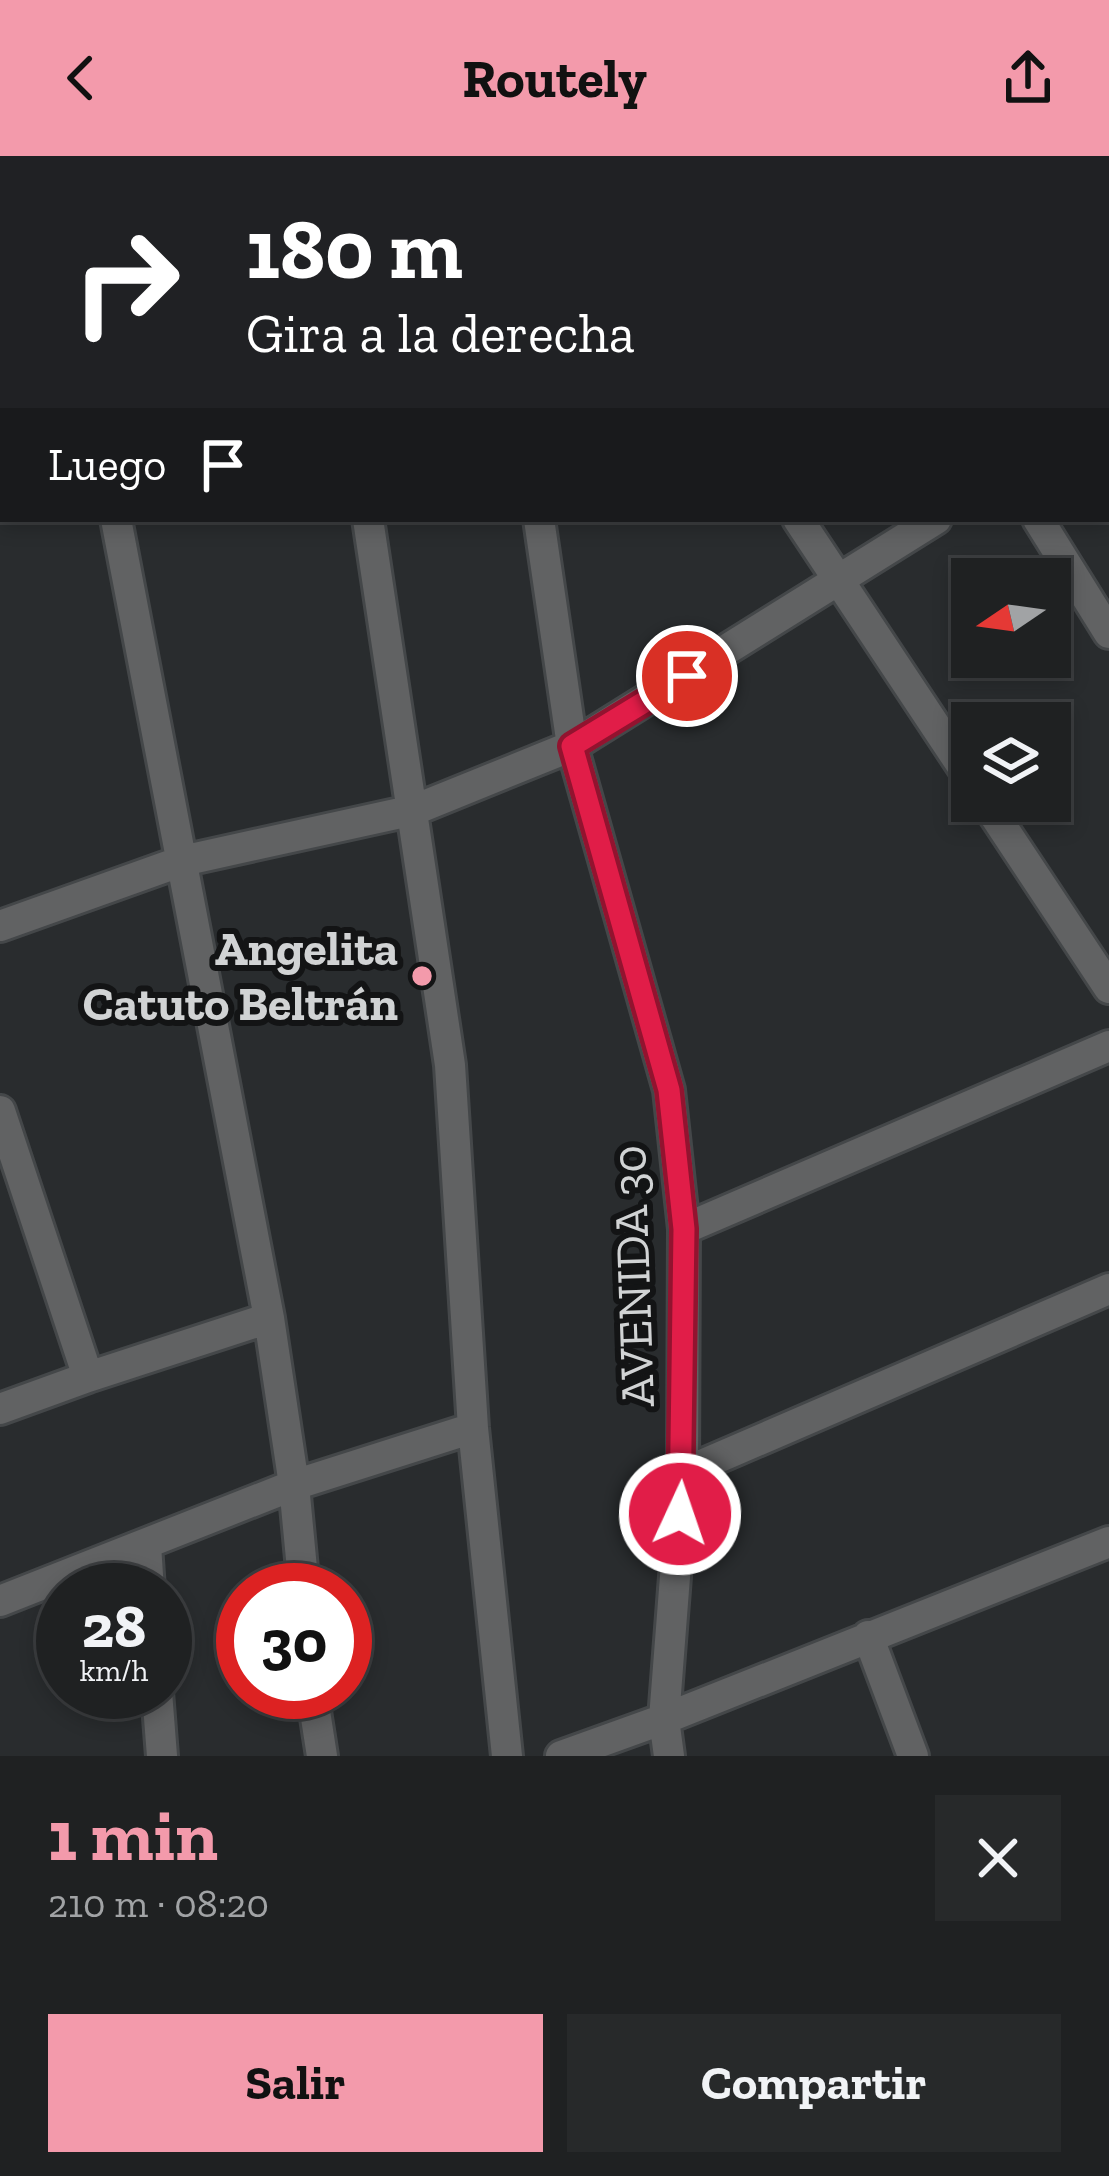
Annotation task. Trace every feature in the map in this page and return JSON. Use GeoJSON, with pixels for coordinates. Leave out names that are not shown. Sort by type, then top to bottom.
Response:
{"type":"FeatureCollection","features":[{"type":"Feature","properties":{"kind":"street"},"geometry":{"type":"LineString","coordinates":[[117,522],[269,1318],[301,1563]]}},
{"type":"Feature","properties":{"kind":"street"},"geometry":{"type":"LineString","coordinates":[[368,522],[450,1064],[473,1428],[507,1756]]}},
{"type":"Feature","properties":{"kind":"street","name":"AVENIDA 30"},"geometry":{"type":"LineString","coordinates":[[539,522],[572,746],[669,1090],[684,1229],[683,1473],[664,1719],[669,1756]]}},
{"type":"Feature","properties":{"kind":"street"},"geometry":{"type":"LineString","coordinates":[[800,522],[951,749]]}},
{"type":"Feature","properties":{"kind":"street"},"geometry":{"type":"LineString","coordinates":[[0,926],[182,860],[414,811],[572,746],[931,522]]}},
{"type":"Feature","properties":{"kind":"street"},"geometry":{"type":"LineString","coordinates":[[1040,522],[1109,633]]}},
{"type":"Feature","properties":{"kind":"street"},"geometry":{"type":"LineString","coordinates":[[999,822],[1109,988]]}},
{"type":"Feature","properties":{"kind":"street"},"geometry":{"type":"LineString","coordinates":[[684,1229],[1109,1046]]}},
{"type":"Feature","properties":{"kind":"street"},"geometry":{"type":"LineString","coordinates":[[0,1111],[88,1377]]}},
{"type":"Feature","properties":{"kind":"street"},"geometry":{"type":"LineString","coordinates":[[683,1473],[1109,1289]]}},
{"type":"Feature","properties":{"kind":"street"},"geometry":{"type":"LineString","coordinates":[[0,1409],[269,1318]]}},
{"type":"Feature","properties":{"kind":"street"},"geometry":{"type":"LineString","coordinates":[[0,1601],[294,1485],[473,1428]]}},
{"type":"Feature","properties":{"kind":"street"},"geometry":{"type":"LineString","coordinates":[[561,1756],[1109,1542]]}},
{"type":"Feature","properties":{"kind":"street"},"geometry":{"type":"LineString","coordinates":[[146,1545],[147,1563]]}},
{"type":"Feature","properties":{"kind":"street"},"geometry":{"type":"LineString","coordinates":[[868,1636],[913,1756]]}},
{"type":"Feature","properties":{"kind":"street"},"geometry":{"type":"LineString","coordinates":[[159,1719],[162,1756]]}},
{"type":"Feature","properties":{"kind":"street"},"geometry":{"type":"LineString","coordinates":[[316,1719],[322,1756]]}},
{"type":"Feature","properties":{"kind":"place","name":"Angelita Catuto Beltrán"},"geometry":{"type":"Point","coordinates":[422,976]}},
{"type":"Feature","properties":{"kind":"route"},"geometry":{"type":"LineString","coordinates":[[680,1514],[684,1229],[669,1090],[572,746],[687,676]]}}]}
